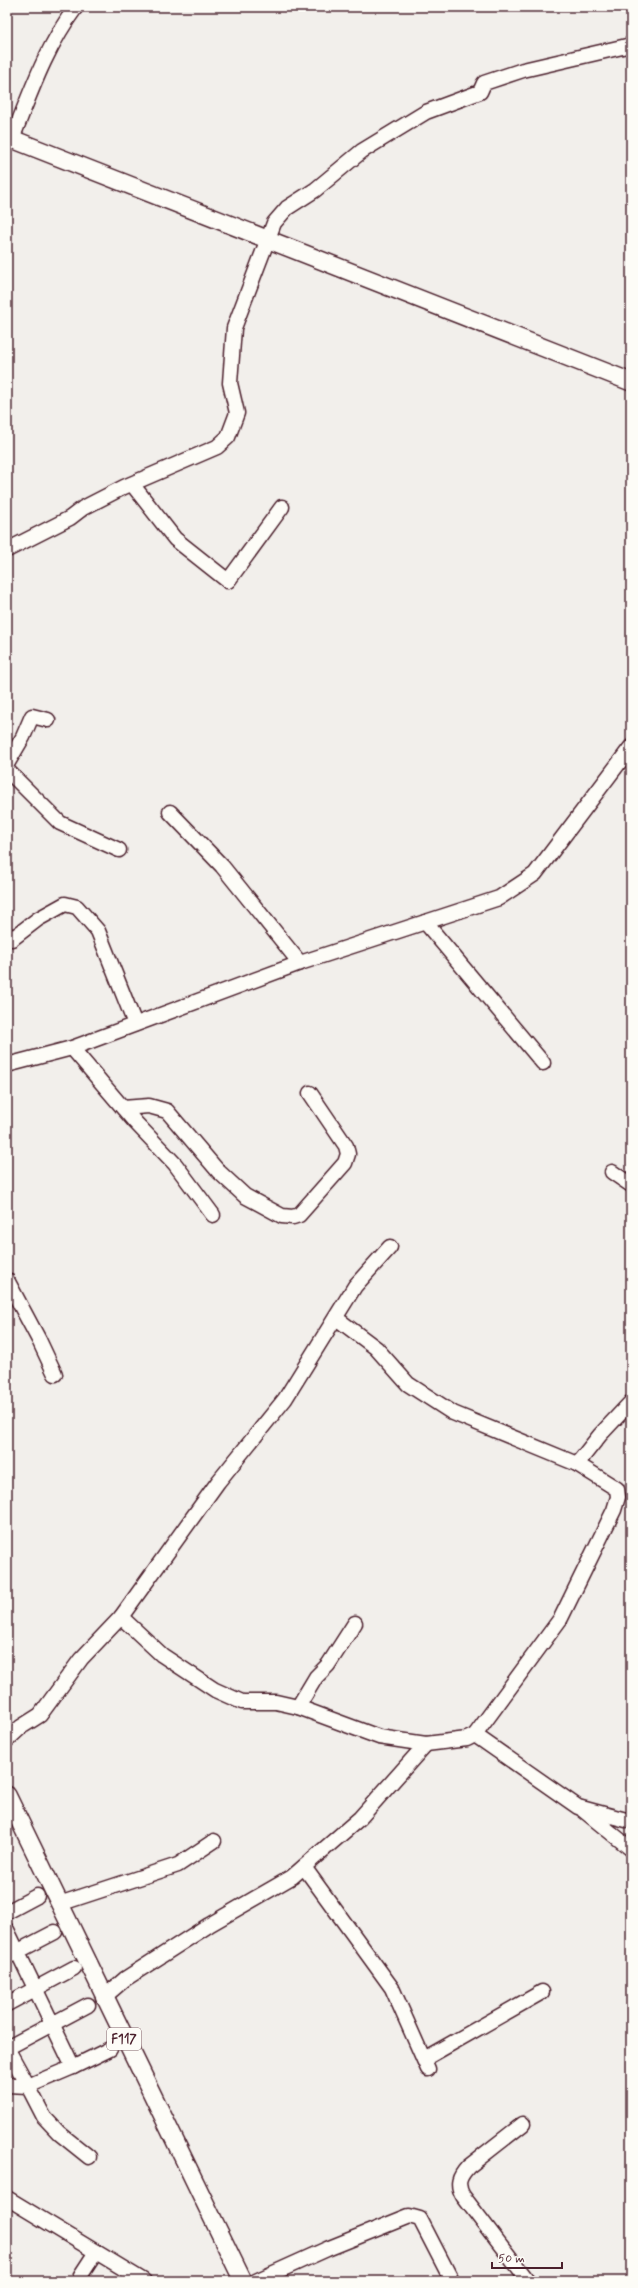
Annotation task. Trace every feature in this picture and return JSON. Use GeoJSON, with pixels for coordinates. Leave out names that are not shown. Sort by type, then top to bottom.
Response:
{"type":"FeatureCollection","features":[{"type":"Feature","properties":{"kind":"main road"},"geometry":{"type":"LineString","coordinates":[[9,138],[631,382]]}},
{"type":"Feature","properties":{"kind":"main road","name":"F117"},"geometry":{"type":"LineString","coordinates":[[7,1795],[104,1998],[243,2281]]}},
{"type":"Feature","properties":{"kind":"street"},"geometry":{"type":"LineString","coordinates":[[9,138],[48,52],[64,23],[76,7]]}},
{"type":"Feature","properties":{"kind":"street"},"geometry":{"type":"LineString","coordinates":[[7,550],[70,518],[83,508],[132,484],[217,447],[228,438],[237,413],[230,383],[234,328],[274,223],[287,208],[315,190],[362,151],[426,112],[480,92],[484,83],[523,70],[631,45]]}},
{"type":"Feature","properties":{"kind":"street"},"geometry":{"type":"LineString","coordinates":[[132,484],[175,539],[228,581],[282,506]]}},
{"type":"Feature","properties":{"kind":"street"},"geometry":{"type":"LineString","coordinates":[[7,764],[23,737],[32,716],[48,720]]}},
{"type":"Feature","properties":{"kind":"street"},"geometry":{"type":"LineString","coordinates":[[7,1065],[72,1048],[300,962],[499,898],[535,874],[631,747]]}},
{"type":"Feature","properties":{"kind":"street"},"geometry":{"type":"LineString","coordinates":[[7,770],[60,823],[119,850]]}},
{"type":"Feature","properties":{"kind":"street"},"geometry":{"type":"LineString","coordinates":[[170,812],[222,866],[300,962]]}},
{"type":"Feature","properties":{"kind":"street"},"geometry":{"type":"LineString","coordinates":[[7,934],[12,938],[38,919],[65,904],[77,907],[98,931],[134,1024]]}},
{"type":"Feature","properties":{"kind":"street"},"geometry":{"type":"LineString","coordinates":[[425,922],[543,1062]]}},
{"type":"Feature","properties":{"kind":"street"},"geometry":{"type":"LineString","coordinates":[[72,1048],[123,1108],[175,1164],[213,1216]]}},
{"type":"Feature","properties":{"kind":"street"},"geometry":{"type":"LineString","coordinates":[[123,1108],[149,1106],[167,1111],[218,1171],[245,1196],[282,1216],[293,1217],[299,1215],[345,1163],[348,1154],[346,1146],[310,1093]]}},
{"type":"Feature","properties":{"kind":"street"},"geometry":{"type":"LineString","coordinates":[[612,1172],[631,1185]]}},
{"type":"Feature","properties":{"kind":"street"},"geometry":{"type":"LineString","coordinates":[[7,1740],[21,1727],[40,1715],[81,1659],[121,1617],[218,1482],[285,1399],[355,1286],[390,1247]]}},
{"type":"Feature","properties":{"kind":"street"},"geometry":{"type":"LineString","coordinates":[[7,1280],[39,1340],[55,1374]]}},
{"type":"Feature","properties":{"kind":"street"},"geometry":{"type":"LineString","coordinates":[[121,1617],[162,1655],[215,1690],[242,1702],[276,1702],[298,1707],[379,1737],[426,1744],[467,1739],[475,1735],[561,1618],[614,1510],[618,1497],[617,1489],[576,1464],[453,1413],[408,1384],[376,1348],[336,1318]]}},
{"type":"Feature","properties":{"kind":"street"},"geometry":{"type":"LineString","coordinates":[[576,1464],[600,1435],[631,1402]]}},
{"type":"Feature","properties":{"kind":"street"},"geometry":{"type":"LineString","coordinates":[[298,1707],[316,1677],[328,1665],[355,1623]]}},
{"type":"Feature","properties":{"kind":"street"},"geometry":{"type":"LineString","coordinates":[[475,1735],[578,1807],[631,1848]]}},
{"type":"Feature","properties":{"kind":"street"},"geometry":{"type":"LineString","coordinates":[[104,1998],[125,1979],[209,1925],[292,1877],[360,1818],[426,1744]]}},
{"type":"Feature","properties":{"kind":"street"},"geometry":{"type":"LineString","coordinates":[[578,1807],[626,1820],[631,1819]]}},
{"type":"Feature","properties":{"kind":"street"},"geometry":{"type":"LineString","coordinates":[[59,1904],[178,1865],[214,1841]]}},
{"type":"Feature","properties":{"kind":"street"},"geometry":{"type":"LineString","coordinates":[[304,1867],[392,1988],[426,2064],[542,1992]]}},
{"type":"Feature","properties":{"kind":"street"},"geometry":{"type":"LineString","coordinates":[[7,1912],[37,1896]]}},
{"type":"Feature","properties":{"kind":"street"},"geometry":{"type":"LineString","coordinates":[[7,1930],[12,1954],[35,1988],[73,2067]]}},
{"type":"Feature","properties":{"kind":"street"},"geometry":{"type":"LineString","coordinates":[[12,1954],[55,1932]]}},
{"type":"Feature","properties":{"kind":"street"},"geometry":{"type":"LineString","coordinates":[[7,2004],[74,1968]]}},
{"type":"Feature","properties":{"kind":"street"},"geometry":{"type":"LineString","coordinates":[[88,2005],[7,2048],[44,2117],[88,2157]]}},
{"type":"Feature","properties":{"kind":"street"},"geometry":{"type":"LineString","coordinates":[[7,2085],[28,2086],[110,2049]]}},
{"type":"Feature","properties":{"kind":"street"},"geometry":{"type":"LineString","coordinates":[[523,2124],[468,2167],[462,2174],[458,2186],[463,2196],[528,2281]]}},
{"type":"Feature","properties":{"kind":"street"},"geometry":{"type":"LineString","coordinates":[[7,2198],[144,2281]]}},
{"type":"Feature","properties":{"kind":"street"},"geometry":{"type":"LineString","coordinates":[[256,2281],[327,2249],[409,2216],[420,2219],[452,2281]]}},
{"type":"Feature","properties":{"kind":"street"},"geometry":{"type":"LineString","coordinates":[[80,2281],[81,2275],[96,2252]]}}]}
